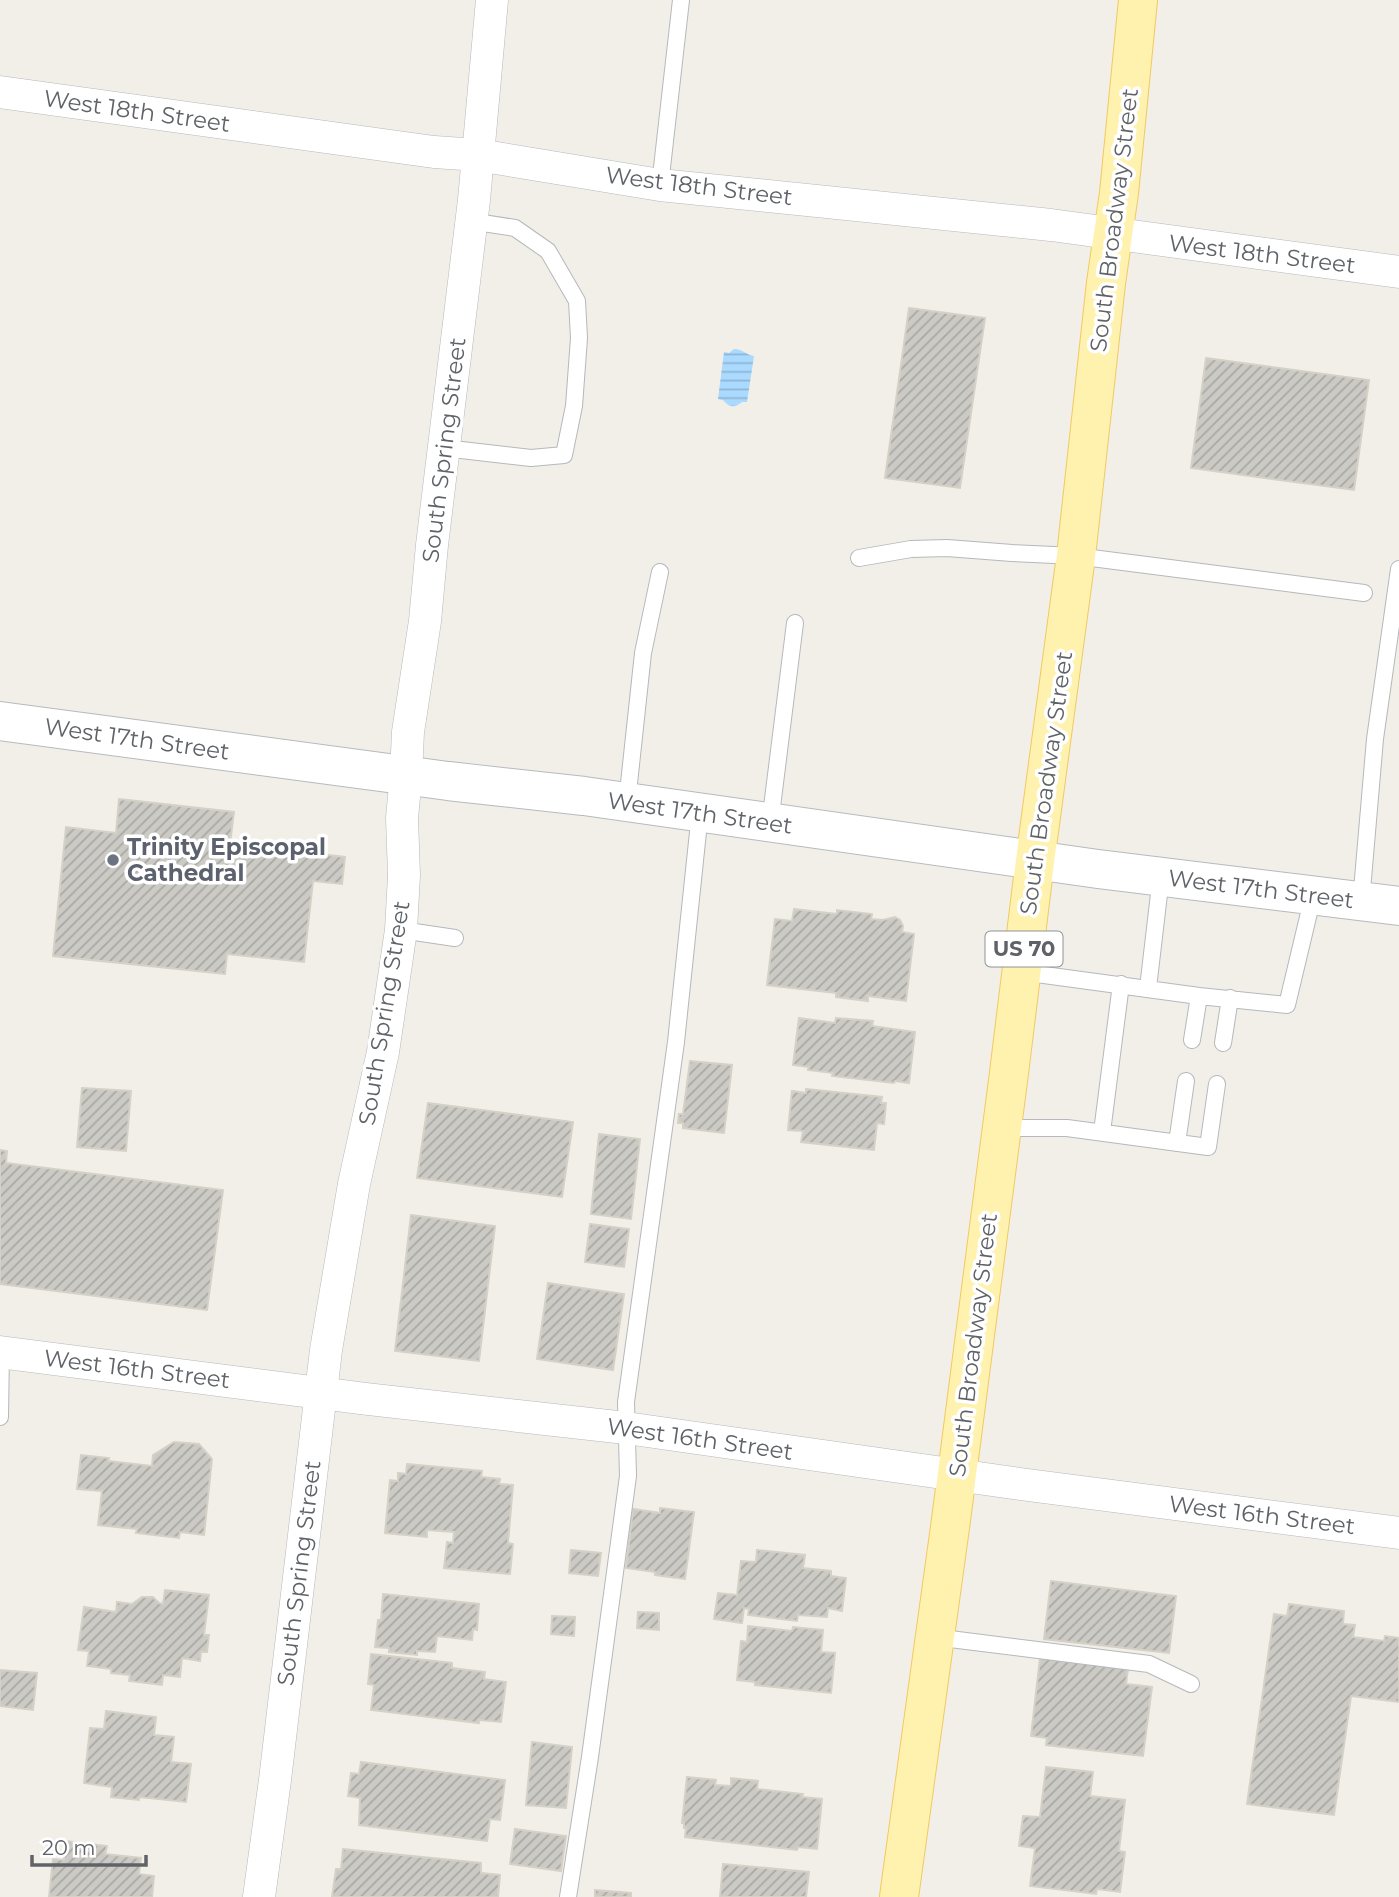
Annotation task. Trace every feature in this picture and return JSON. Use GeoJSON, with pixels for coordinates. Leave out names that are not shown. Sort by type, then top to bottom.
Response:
{"type":"FeatureCollection","features":[{"type":"Feature","properties":{"kind":"main road","name":"South Broadway Street"},"geometry":{"type":"LineString","coordinates":[[899,1897],[1076,556],[1138,0]]}},
{"type":"Feature","properties":{"kind":"main road","name":"West 17th Street"},"geometry":{"type":"LineString","coordinates":[[0,721],[627,802],[1161,877],[1399,906]]}},
{"type":"Feature","properties":{"kind":"street","name":"South Spring Street"},"geometry":{"type":"LineString","coordinates":[[259,1897],[321,1393],[354,1184],[383,1052],[401,930],[404,875],[401,818],[408,732],[425,621],[478,155],[492,0]]}},
{"type":"Feature","properties":{"kind":"street","name":"West 18th Street"},"geometry":{"type":"LineString","coordinates":[[0,92],[434,152],[478,155],[660,185],[964,215],[1399,272]]}},
{"type":"Feature","properties":{"kind":"street","name":"West 16th Street"},"geometry":{"type":"LineString","coordinates":[[1,1352],[626,1428],[956,1475],[1399,1533]]}},
{"type":"Feature","properties":{"kind":"lane"},"geometry":{"type":"LineString","coordinates":[[660,185],[681,0]]}},
{"type":"Feature","properties":{"kind":"lane"},"geometry":{"type":"LineString","coordinates":[[444,448],[531,458],[564,455],[574,406],[579,338],[577,301],[572,291],[548,251],[526,235],[515,228],[470,221]]}},
{"type":"Feature","properties":{"kind":"lane"},"geometry":{"type":"LineString","coordinates":[[859,558],[911,549],[947,548],[1076,556],[1364,593]]}},
{"type":"Feature","properties":{"kind":"lane"},"geometry":{"type":"LineString","coordinates":[[1361,902],[1375,739],[1399,569]]}},
{"type":"Feature","properties":{"kind":"lane"},"geometry":{"type":"LineString","coordinates":[[627,802],[643,653],[660,572]]}},
{"type":"Feature","properties":{"kind":"lane"},"geometry":{"type":"LineString","coordinates":[[770,823],[795,624]]}},
{"type":"Feature","properties":{"kind":"lane"},"geometry":{"type":"LineString","coordinates":[[568,1897],[590,1758],[628,1476],[626,1402],[676,1042],[700,813]]}},
{"type":"Feature","properties":{"kind":"lane"},"geometry":{"type":"LineString","coordinates":[[1148,988],[1161,877]]}},
{"type":"Feature","properties":{"kind":"lane"},"geometry":{"type":"LineString","coordinates":[[1021,972],[1287,1005],[1313,896]]}},
{"type":"Feature","properties":{"kind":"lane"},"geometry":{"type":"LineString","coordinates":[[401,930],[455,938]]}},
{"type":"Feature","properties":{"kind":"lane"},"geometry":{"type":"LineString","coordinates":[[1102,1132],[1121,984]]}},
{"type":"Feature","properties":{"kind":"lane"},"geometry":{"type":"LineString","coordinates":[[1192,1040],[1199,996]]}},
{"type":"Feature","properties":{"kind":"lane"},"geometry":{"type":"LineString","coordinates":[[1223,1043],[1230,998]]}},
{"type":"Feature","properties":{"kind":"lane"},"geometry":{"type":"LineString","coordinates":[[1177,1143],[1186,1080]]}},
{"type":"Feature","properties":{"kind":"lane"},"geometry":{"type":"LineString","coordinates":[[1001,1128],[1067,1128],[1208,1147],[1217,1084]]}},
{"type":"Feature","properties":{"kind":"lane"},"geometry":{"type":"LineString","coordinates":[[0,1417],[1,1352]]}},
{"type":"Feature","properties":{"kind":"lane"},"geometry":{"type":"LineString","coordinates":[[934,1637],[1149,1664],[1191,1684]]}},
{"type":"Feature","properties":{"kind":"water"},"geometry":{"type":"Polygon","coordinates":[[[734,349],[754,356],[747,402],[732,406],[718,399],[724,352],[729,353],[734,349]]]}},
{"type":"Feature","properties":{"kind":"building"},"geometry":{"type":"Polygon","coordinates":[[[909,308],[985,318],[960,488],[885,478],[909,308]]]}},
{"type":"Feature","properties":{"kind":"building"},"geometry":{"type":"Polygon","coordinates":[[[1206,358],[1369,380],[1354,490],[1191,468],[1206,358]]]}},
{"type":"Feature","properties":{"kind":"building"},"geometry":{"type":"Polygon","coordinates":[[[119,799],[234,812],[230,844],[345,857],[342,884],[313,881],[304,962],[227,954],[225,974],[53,956],[66,827],[116,833],[119,799]]]}},
{"type":"Feature","properties":{"kind":"building"},"geometry":{"type":"Polygon","coordinates":[[[794,909],[837,914],[837,910],[872,914],[871,919],[895,917],[900,920],[902,932],[914,934],[906,1001],[868,996],[868,1001],[836,997],[836,993],[767,985],[775,919],[792,921],[794,909]]]}},
{"type":"Feature","properties":{"kind":"building"},"geometry":{"type":"Polygon","coordinates":[[[799,1018],[835,1023],[836,1018],[873,1021],[872,1026],[915,1032],[909,1083],[832,1076],[833,1073],[793,1065],[799,1018]]]}},
{"type":"Feature","properties":{"kind":"building"},"geometry":{"type":"Polygon","coordinates":[[[690,1061],[732,1065],[724,1133],[683,1128],[683,1123],[678,1123],[679,1114],[683,1114],[690,1061]]]}},
{"type":"Feature","properties":{"kind":"building"},"geometry":{"type":"Polygon","coordinates":[[[82,1088],[131,1091],[126,1151],[77,1147],[82,1088]]]}},
{"type":"Feature","properties":{"kind":"building"},"geometry":{"type":"Polygon","coordinates":[[[806,1089],[882,1097],[881,1103],[886,1103],[884,1124],[877,1123],[874,1150],[801,1142],[803,1131],[788,1130],[792,1091],[806,1093],[806,1089]]]}},
{"type":"Feature","properties":{"kind":"building"},"geometry":{"type":"Polygon","coordinates":[[[428,1103],[573,1122],[562,1197],[417,1178],[428,1103]]]}},
{"type":"Feature","properties":{"kind":"building"},"geometry":{"type":"Polygon","coordinates":[[[599,1134],[640,1139],[631,1219],[591,1214],[599,1134]]]}},
{"type":"Feature","properties":{"kind":"building"},"geometry":{"type":"Polygon","coordinates":[[[0,1150],[7,1151],[6,1163],[223,1190],[207,1310],[0,1284],[0,1150]]]}},
{"type":"Feature","properties":{"kind":"building"},"geometry":{"type":"Polygon","coordinates":[[[411,1215],[495,1226],[479,1361],[395,1351],[411,1215]]]}},
{"type":"Feature","properties":{"kind":"building"},"geometry":{"type":"Polygon","coordinates":[[[590,1224],[629,1229],[624,1267],[585,1262],[590,1224]]]}},
{"type":"Feature","properties":{"kind":"building"},"geometry":{"type":"Polygon","coordinates":[[[548,1283],[624,1294],[613,1370],[537,1359],[548,1283]]]}},
{"type":"Feature","properties":{"kind":"building"},"geometry":{"type":"Polygon","coordinates":[[[174,1442],[199,1444],[212,1459],[204,1535],[180,1532],[179,1538],[136,1533],[137,1529],[98,1525],[102,1491],[77,1489],[81,1455],[152,1466],[153,1455],[174,1442]]]}},
{"type":"Feature","properties":{"kind":"building"},"geometry":{"type":"Polygon","coordinates":[[[407,1464],[482,1471],[481,1477],[500,1479],[499,1484],[513,1485],[508,1543],[513,1544],[510,1574],[444,1568],[447,1542],[453,1543],[454,1532],[427,1530],[427,1537],[385,1533],[390,1480],[398,1481],[398,1473],[406,1474],[407,1464]]]}},
{"type":"Feature","properties":{"kind":"building"},"geometry":{"type":"Polygon","coordinates":[[[660,1508],[694,1512],[685,1579],[626,1568],[633,1509],[660,1513],[660,1508]]]}},
{"type":"Feature","properties":{"kind":"building"},"geometry":{"type":"Polygon","coordinates":[[[571,1550],[601,1553],[598,1576],[569,1573],[571,1550]]]}},
{"type":"Feature","properties":{"kind":"building"},"geometry":{"type":"Polygon","coordinates":[[[757,1550],[805,1555],[803,1568],[831,1571],[831,1576],[846,1578],[842,1611],[828,1608],[827,1617],[798,1615],[797,1621],[748,1615],[749,1609],[744,1608],[742,1623],[714,1619],[718,1593],[737,1595],[741,1561],[756,1562],[757,1550]]]}},
{"type":"Feature","properties":{"kind":"building"},"geometry":{"type":"Polygon","coordinates":[[[1051,1581],[1176,1596],[1169,1653],[1044,1639],[1051,1581]]]}},
{"type":"Feature","properties":{"kind":"building"},"geometry":{"type":"Polygon","coordinates":[[[165,1590],[209,1595],[204,1635],[209,1635],[207,1652],[201,1652],[200,1661],[182,1658],[180,1677],[163,1675],[162,1685],[129,1681],[130,1675],[87,1666],[89,1651],[78,1650],[84,1607],[116,1612],[117,1602],[132,1604],[142,1597],[153,1597],[163,1604],[165,1590]]]}},
{"type":"Feature","properties":{"kind":"building"},"geometry":{"type":"Polygon","coordinates":[[[383,1594],[479,1604],[477,1630],[473,1629],[472,1640],[437,1636],[435,1652],[417,1651],[417,1655],[389,1652],[389,1648],[375,1647],[383,1594]]]}},
{"type":"Feature","properties":{"kind":"building"},"geometry":{"type":"Polygon","coordinates":[[[1289,1604],[1344,1611],[1343,1624],[1355,1625],[1353,1637],[1384,1641],[1385,1636],[1399,1638],[1399,1702],[1351,1696],[1334,1815],[1247,1804],[1274,1614],[1287,1616],[1289,1604]]]}},
{"type":"Feature","properties":{"kind":"building"},"geometry":{"type":"Polygon","coordinates":[[[638,1612],[659,1613],[659,1630],[637,1628],[638,1612]]]}},
{"type":"Feature","properties":{"kind":"building"},"geometry":{"type":"Polygon","coordinates":[[[552,1616],[575,1617],[574,1636],[551,1634],[552,1616]]]}},
{"type":"Feature","properties":{"kind":"building"},"geometry":{"type":"Polygon","coordinates":[[[748,1626],[792,1631],[793,1627],[823,1630],[821,1652],[835,1653],[831,1693],[755,1685],[755,1682],[737,1680],[741,1641],[747,1642],[748,1626]]]}},
{"type":"Feature","properties":{"kind":"building"},"geometry":{"type":"Polygon","coordinates":[[[371,1654],[452,1663],[452,1668],[485,1672],[484,1679],[506,1682],[501,1722],[479,1720],[479,1723],[371,1710],[374,1685],[368,1684],[371,1654]]]}},
{"type":"Feature","properties":{"kind":"building"},"geometry":{"type":"Polygon","coordinates":[[[1040,1658],[1128,1669],[1126,1684],[1152,1687],[1143,1756],[1046,1745],[1047,1738],[1031,1736],[1040,1658]]]}},
{"type":"Feature","properties":{"kind":"building"},"geometry":{"type":"Polygon","coordinates":[[[0,1670],[37,1673],[33,1710],[0,1706],[0,1670]]]}},
{"type":"Feature","properties":{"kind":"building"},"geometry":{"type":"Polygon","coordinates":[[[106,1711],[156,1717],[154,1735],[174,1737],[171,1762],[191,1764],[186,1802],[111,1797],[112,1787],[84,1783],[90,1728],[104,1729],[106,1711]]]}},
{"type":"Feature","properties":{"kind":"building"},"geometry":{"type":"Polygon","coordinates":[[[532,1742],[572,1747],[566,1808],[526,1805],[532,1742]]]}},
{"type":"Feature","properties":{"kind":"building"},"geometry":{"type":"Polygon","coordinates":[[[361,1762],[505,1780],[500,1820],[490,1819],[487,1841],[359,1825],[360,1798],[348,1796],[351,1773],[359,1774],[361,1762]]]}},
{"type":"Feature","properties":{"kind":"building"},"geometry":{"type":"Polygon","coordinates":[[[1046,1767],[1093,1772],[1090,1796],[1125,1800],[1119,1851],[1125,1852],[1120,1892],[1097,1889],[1096,1894],[1030,1886],[1035,1848],[1019,1846],[1023,1816],[1040,1817],[1046,1767]]]}},
{"type":"Feature","properties":{"kind":"building"},"geometry":{"type":"Polygon","coordinates":[[[687,1777],[716,1780],[715,1785],[731,1786],[731,1778],[758,1781],[757,1789],[822,1799],[817,1849],[798,1847],[797,1850],[685,1837],[686,1828],[682,1823],[687,1777]]]}},
{"type":"Feature","properties":{"kind":"building"},"geometry":{"type":"Polygon","coordinates":[[[515,1829],[566,1836],[561,1871],[510,1864],[515,1829]]]}},
{"type":"Feature","properties":{"kind":"building"},"geometry":{"type":"Polygon","coordinates":[[[66,1841],[107,1846],[105,1854],[141,1858],[139,1874],[154,1876],[152,1897],[49,1897],[53,1859],[64,1860],[66,1841]]]}},
{"type":"Feature","properties":{"kind":"building"},"geometry":{"type":"Polygon","coordinates":[[[343,1849],[481,1863],[481,1873],[500,1875],[498,1897],[332,1897],[336,1869],[341,1869],[343,1849]]]}},
{"type":"Feature","properties":{"kind":"building"},"geometry":{"type":"Polygon","coordinates":[[[723,1864],[809,1872],[806,1897],[720,1897],[723,1864]]]}},
{"type":"Feature","properties":{"kind":"building"},"geometry":{"type":"Polygon","coordinates":[[[595,1890],[631,1893],[631,1897],[595,1897],[595,1890]]]}},
{"type":"Feature","properties":{"kind":"place","name":"Trinity Episcopal Cathedral"},"geometry":{"type":"Point","coordinates":[113,860]}}]}
